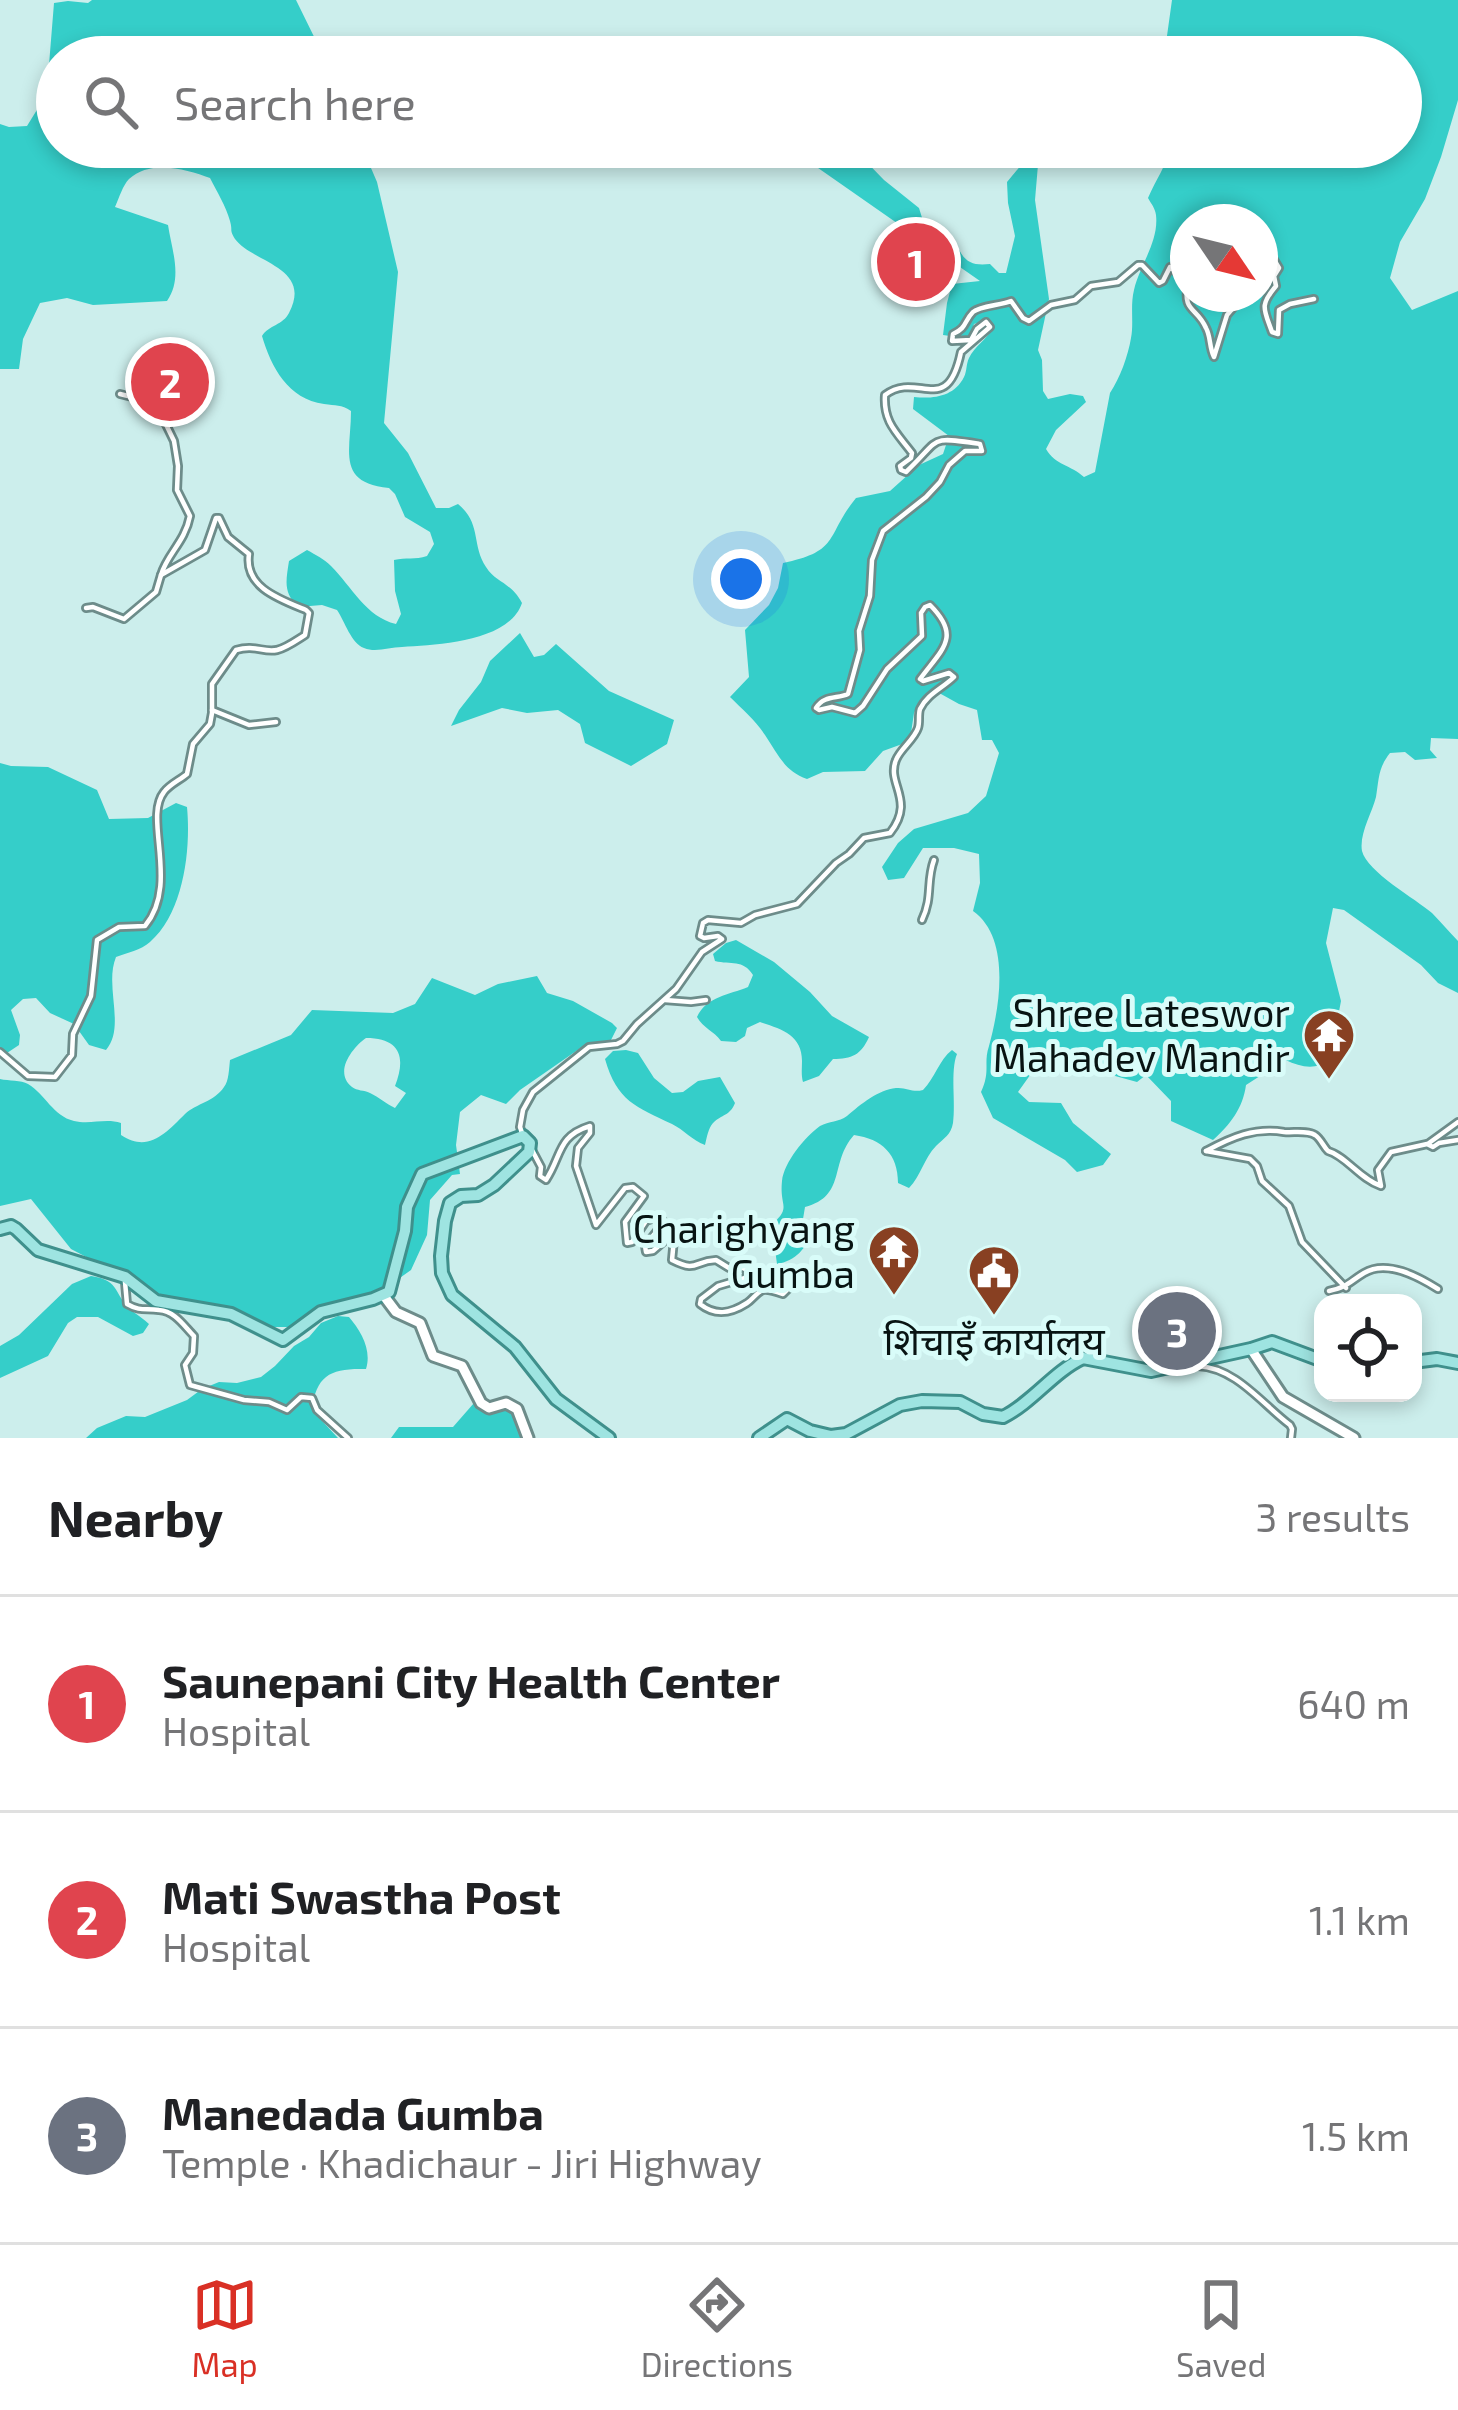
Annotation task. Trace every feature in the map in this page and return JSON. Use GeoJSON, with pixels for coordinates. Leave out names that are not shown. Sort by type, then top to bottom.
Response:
{"type":"FeatureCollection","features":[{"type":"Feature","properties":{"kind":"main road"},"geometry":{"type":"LineString","coordinates":[[0,1229],[11,1226],[38,1250],[124,1276],[156,1301],[231,1314],[283,1340],[321,1312],[384,1296],[392,1285],[407,1207],[422,1174],[526,1141],[525,1156],[488,1190],[457,1197],[448,1206],[442,1274],[452,1295],[522,1354],[556,1399],[609,1438]]}},
{"type":"Feature","properties":{"kind":"main road"},"geometry":{"type":"LineString","coordinates":[[384,1296],[396,1312],[424,1327],[433,1356],[466,1370],[481,1403],[489,1408],[506,1403],[517,1409],[528,1438]]}},
{"type":"Feature","properties":{"kind":"main road"},"geometry":{"type":"LineString","coordinates":[[759,1438],[788,1419],[820,1435],[839,1436],[900,1405],[922,1401],[959,1402],[983,1414],[1004,1417],[1083,1358],[1145,1370],[1251,1349],[1264,1342],[1278,1342],[1314,1357]]}},
{"type":"Feature","properties":{"kind":"main road"},"geometry":{"type":"LineString","coordinates":[[1251,1349],[1283,1397],[1354,1438]]}},
{"type":"Feature","properties":{"kind":"main road"},"geometry":{"type":"LineString","coordinates":[[1422,1361],[1458,1363]]}},
{"type":"Feature","properties":{"kind":"street"},"geometry":{"type":"LineString","coordinates":[[789,1288],[782,1294],[762,1291],[727,1312],[706,1310],[701,1299],[718,1286],[745,1278],[749,1271],[716,1260],[688,1268],[673,1260],[670,1236],[646,1252],[645,1246],[664,1222],[659,1216],[646,1221],[627,1243],[625,1222],[644,1196],[633,1187],[626,1188],[596,1225],[576,1166],[578,1148],[590,1126],[563,1142],[546,1180],[540,1176],[541,1167],[520,1127],[525,1102],[589,1047],[623,1041],[665,1000],[702,952],[722,939],[700,936],[703,923],[741,923],[796,904],[864,838],[893,830],[902,808],[896,760],[918,728],[921,706],[954,676],[920,679],[947,642],[946,625],[930,605],[925,607],[922,636],[887,669],[863,706],[855,712],[816,708],[848,694],[870,596],[872,560],[883,531],[926,497],[964,451],[982,451],[980,444],[947,438],[935,442],[906,472],[901,470],[912,452],[888,422],[885,395],[905,387],[932,391],[953,379],[961,352],[990,327],[986,322],[971,340],[952,341],[974,310],[1011,301],[1029,321],[1051,305],[1075,300],[1091,286],[1118,282],[1138,265],[1159,283],[1170,267]]}},
{"type":"Feature","properties":{"kind":"street"},"geometry":{"type":"LineString","coordinates":[[1265,312],[1272,332],[1278,334],[1279,310],[1314,299]]}},
{"type":"Feature","properties":{"kind":"street"},"geometry":{"type":"LineString","coordinates":[[1192,312],[1208,330],[1214,357],[1230,312]]}},
{"type":"Feature","properties":{"kind":"street"},"geometry":{"type":"LineString","coordinates":[[86,608],[124,619],[156,592],[190,516],[177,490],[174,442],[159,410],[120,394]]}},
{"type":"Feature","properties":{"kind":"street"},"geometry":{"type":"LineString","coordinates":[[0,1052],[28,1076],[55,1077],[67,1064],[73,1034],[91,996],[97,940],[119,927],[145,926],[155,911],[162,879],[159,796],[187,774],[194,744],[210,724],[212,684],[236,650],[258,646],[272,652],[306,634],[309,613],[273,596],[252,579],[249,554],[228,537],[219,518],[205,550],[161,575]]}},
{"type":"Feature","properties":{"kind":"street"},"geometry":{"type":"LineString","coordinates":[[212,710],[244,724],[276,722]]}},
{"type":"Feature","properties":{"kind":"street"},"geometry":{"type":"LineString","coordinates":[[922,920],[931,900],[934,860]]}},
{"type":"Feature","properties":{"kind":"street"},"geometry":{"type":"LineString","coordinates":[[665,1000],[706,1000]]}},
{"type":"Feature","properties":{"kind":"street"},"geometry":{"type":"LineString","coordinates":[[1346,1288],[1302,1242],[1289,1206],[1262,1181],[1250,1159],[1207,1151],[1237,1135],[1263,1130],[1309,1134],[1348,1167],[1381,1186],[1378,1170],[1391,1152],[1427,1144],[1458,1122]]}},
{"type":"Feature","properties":{"kind":"street"},"geometry":{"type":"LineString","coordinates":[[1427,1144],[1433,1147],[1458,1140]]}},
{"type":"Feature","properties":{"kind":"street"},"geometry":{"type":"LineString","coordinates":[[1329,1291],[1346,1288],[1375,1269],[1412,1273],[1438,1289]]}},
{"type":"Feature","properties":{"kind":"street"},"geometry":{"type":"LineString","coordinates":[[124,1276],[128,1304],[139,1311],[162,1310],[176,1316],[194,1336],[194,1353],[185,1365],[190,1385],[269,1402],[287,1411],[301,1397],[312,1398],[317,1410],[348,1438]]}},
{"type":"Feature","properties":{"kind":"street"},"geometry":{"type":"LineString","coordinates":[[1175,1366],[1202,1365],[1225,1371],[1290,1425],[1291,1438]]}},
{"type":"Feature","properties":{"kind":"shaded area"},"geometry":{"type":"Polygon","coordinates":[[[296,0],[314,36],[51,36],[54,3],[296,0]]]}},
{"type":"Feature","properties":{"kind":"shaded area"},"geometry":{"type":"Polygon","coordinates":[[[1172,0],[1458,0],[1458,100],[1425,199],[1400,242],[1390,278],[1412,310],[1458,291],[1458,739],[1431,738],[1430,750],[1437,758],[1415,760],[1405,752],[1390,753],[1381,769],[1362,851],[1373,868],[1432,913],[1458,941],[1458,993],[1438,983],[1421,965],[1344,910],[1333,908],[1326,943],[1341,1001],[1330,1059],[1308,1067],[1285,1060],[1246,1085],[1235,1116],[1213,1140],[1171,1121],[1171,1101],[1146,1075],[1137,1082],[1057,1060],[1038,1064],[1018,1092],[1029,1102],[1061,1103],[1073,1123],[1111,1154],[1103,1165],[1077,1172],[1065,1160],[993,1118],[981,1092],[999,974],[993,938],[973,911],[980,883],[979,854],[923,848],[904,878],[888,880],[882,867],[914,829],[968,813],[986,796],[999,753],[992,740],[982,740],[977,710],[932,689],[914,713],[905,743],[883,751],[865,771],[823,772],[807,779],[787,767],[730,697],[749,677],[745,630],[769,605],[783,563],[823,547],[856,498],[890,491],[919,465],[943,454],[949,436],[913,409],[914,397],[936,397],[955,389],[971,354],[993,328],[988,320],[974,324],[964,338],[943,335],[952,284],[980,281],[818,168],[872,168],[919,208],[930,229],[957,245],[969,262],[990,264],[1006,273],[1015,236],[1007,182],[1019,168],[1038,168],[1035,200],[1049,299],[1038,350],[1043,391],[1048,399],[1070,394],[1083,396],[1086,402],[1056,430],[1046,449],[1084,477],[1095,472],[1110,393],[1128,352],[1134,290],[1152,244],[1155,210],[1148,198],[1163,168],[1422,168],[1422,36],[1167,36],[1172,0]]]}},
{"type":"Feature","properties":{"kind":"shaded area"},"geometry":{"type":"Polygon","coordinates":[[[36,111],[36,168],[158,168],[129,179],[115,207],[168,225],[175,274],[167,301],[93,305],[67,298],[40,303],[23,339],[19,369],[0,369],[0,124],[27,126],[36,111]]]}},
{"type":"Feature","properties":{"kind":"shaded area"},"geometry":{"type":"Polygon","coordinates":[[[158,168],[371,168],[398,272],[384,423],[408,453],[436,508],[458,504],[473,527],[486,567],[522,603],[503,626],[470,639],[373,650],[355,642],[337,610],[322,605],[298,607],[293,602],[287,586],[289,561],[307,550],[331,566],[368,608],[396,624],[401,614],[394,560],[427,556],[434,544],[430,532],[405,517],[389,488],[372,485],[354,472],[349,452],[351,411],[300,396],[276,370],[262,336],[289,313],[293,285],[278,268],[235,239],[210,178],[158,168]]]}},
{"type":"Feature","properties":{"kind":"shaded area"},"geometry":{"type":"Polygon","coordinates":[[[520,633],[534,657],[556,644],[609,691],[674,720],[667,744],[631,766],[585,743],[580,724],[558,710],[527,713],[502,708],[451,726],[490,661],[520,633]]]}},
{"type":"Feature","properties":{"kind":"shaded area"},"geometry":{"type":"Polygon","coordinates":[[[0,763],[48,767],[97,790],[109,819],[148,818],[176,803],[187,807],[186,860],[171,914],[150,942],[116,957],[114,1030],[106,1050],[89,1045],[74,1024],[50,1013],[36,998],[23,999],[11,1010],[19,1045],[7,1053],[0,1048],[0,763]]]}},
{"type":"Feature","properties":{"kind":"shaded area"},"geometry":{"type":"Polygon","coordinates":[[[736,940],[774,962],[832,1016],[869,1037],[863,1048],[851,1057],[833,1059],[819,1076],[803,1082],[799,1045],[783,1031],[760,1022],[747,1028],[736,1042],[721,1041],[697,1017],[713,1000],[748,987],[753,975],[749,970],[715,961],[713,954],[736,940]]]}},
{"type":"Feature","properties":{"kind":"shaded area"},"geometry":{"type":"Polygon","coordinates":[[[537,976],[547,993],[573,1001],[617,1028],[611,1040],[582,1047],[506,1104],[481,1095],[460,1112],[456,1145],[460,1174],[452,1175],[430,1200],[427,1235],[411,1270],[380,1292],[352,1299],[292,1327],[273,1327],[221,1305],[168,1300],[71,1249],[31,1199],[0,1206],[0,1079],[28,1084],[67,1118],[121,1123],[121,1135],[148,1142],[220,1092],[230,1060],[291,1035],[312,1010],[393,1013],[415,1004],[432,978],[475,995],[498,984],[537,976]],[[366,1038],[356,1047],[344,1074],[352,1087],[395,1108],[406,1093],[395,1086],[400,1059],[393,1046],[366,1038]]]}},
{"type":"Feature","properties":{"kind":"shaded area"},"geometry":{"type":"Polygon","coordinates":[[[952,1050],[957,1054],[952,1127],[909,1188],[898,1183],[895,1164],[880,1144],[854,1135],[827,1195],[805,1207],[803,1219],[811,1230],[804,1248],[777,1264],[774,1242],[765,1231],[783,1212],[784,1174],[802,1143],[820,1126],[844,1118],[883,1092],[923,1090],[952,1050]]]}},
{"type":"Feature","properties":{"kind":"shaded area"},"geometry":{"type":"Polygon","coordinates":[[[613,1051],[638,1053],[654,1078],[672,1093],[720,1077],[735,1103],[711,1125],[705,1145],[622,1094],[605,1059],[613,1051]]]}},
{"type":"Feature","properties":{"kind":"shaded area"},"geometry":{"type":"Polygon","coordinates":[[[91,1276],[112,1285],[126,1305],[149,1324],[143,1333],[133,1336],[98,1317],[77,1317],[68,1323],[48,1356],[0,1378],[0,1346],[19,1335],[72,1284],[91,1276]]]}},
{"type":"Feature","properties":{"kind":"shaded area"},"geometry":{"type":"Polygon","coordinates":[[[338,1316],[353,1322],[368,1355],[366,1369],[335,1372],[317,1388],[312,1410],[338,1438],[86,1438],[97,1428],[126,1416],[145,1417],[219,1382],[261,1377],[321,1323],[338,1316]]]}},
{"type":"Feature","properties":{"kind":"shaded area"},"geometry":{"type":"Polygon","coordinates":[[[474,1403],[485,1410],[506,1407],[517,1417],[520,1438],[391,1438],[399,1427],[453,1427],[474,1403]]]}},
{"type":"Feature","properties":{"kind":"place","name":"Saunepani City Health Center"},"geometry":{"type":"Point","coordinates":[916,262]}},
{"type":"Feature","properties":{"kind":"place","name":"Mati Swastha Post"},"geometry":{"type":"Point","coordinates":[170,382]}},
{"type":"Feature","properties":{"kind":"place","name":"Shree Lateswor Mahadev Mandir"},"geometry":{"type":"Point","coordinates":[1329,1081]}},
{"type":"Feature","properties":{"kind":"place","name":"Charighyang Gumba"},"geometry":{"type":"Point","coordinates":[894,1297]}},
{"type":"Feature","properties":{"kind":"place","name":"शिचाइँ कार्यालय"},"geometry":{"type":"Point","coordinates":[994,1317]}},
{"type":"Feature","properties":{"kind":"place","name":"Manedada Gumba"},"geometry":{"type":"Point","coordinates":[1177,1331]}}]}
